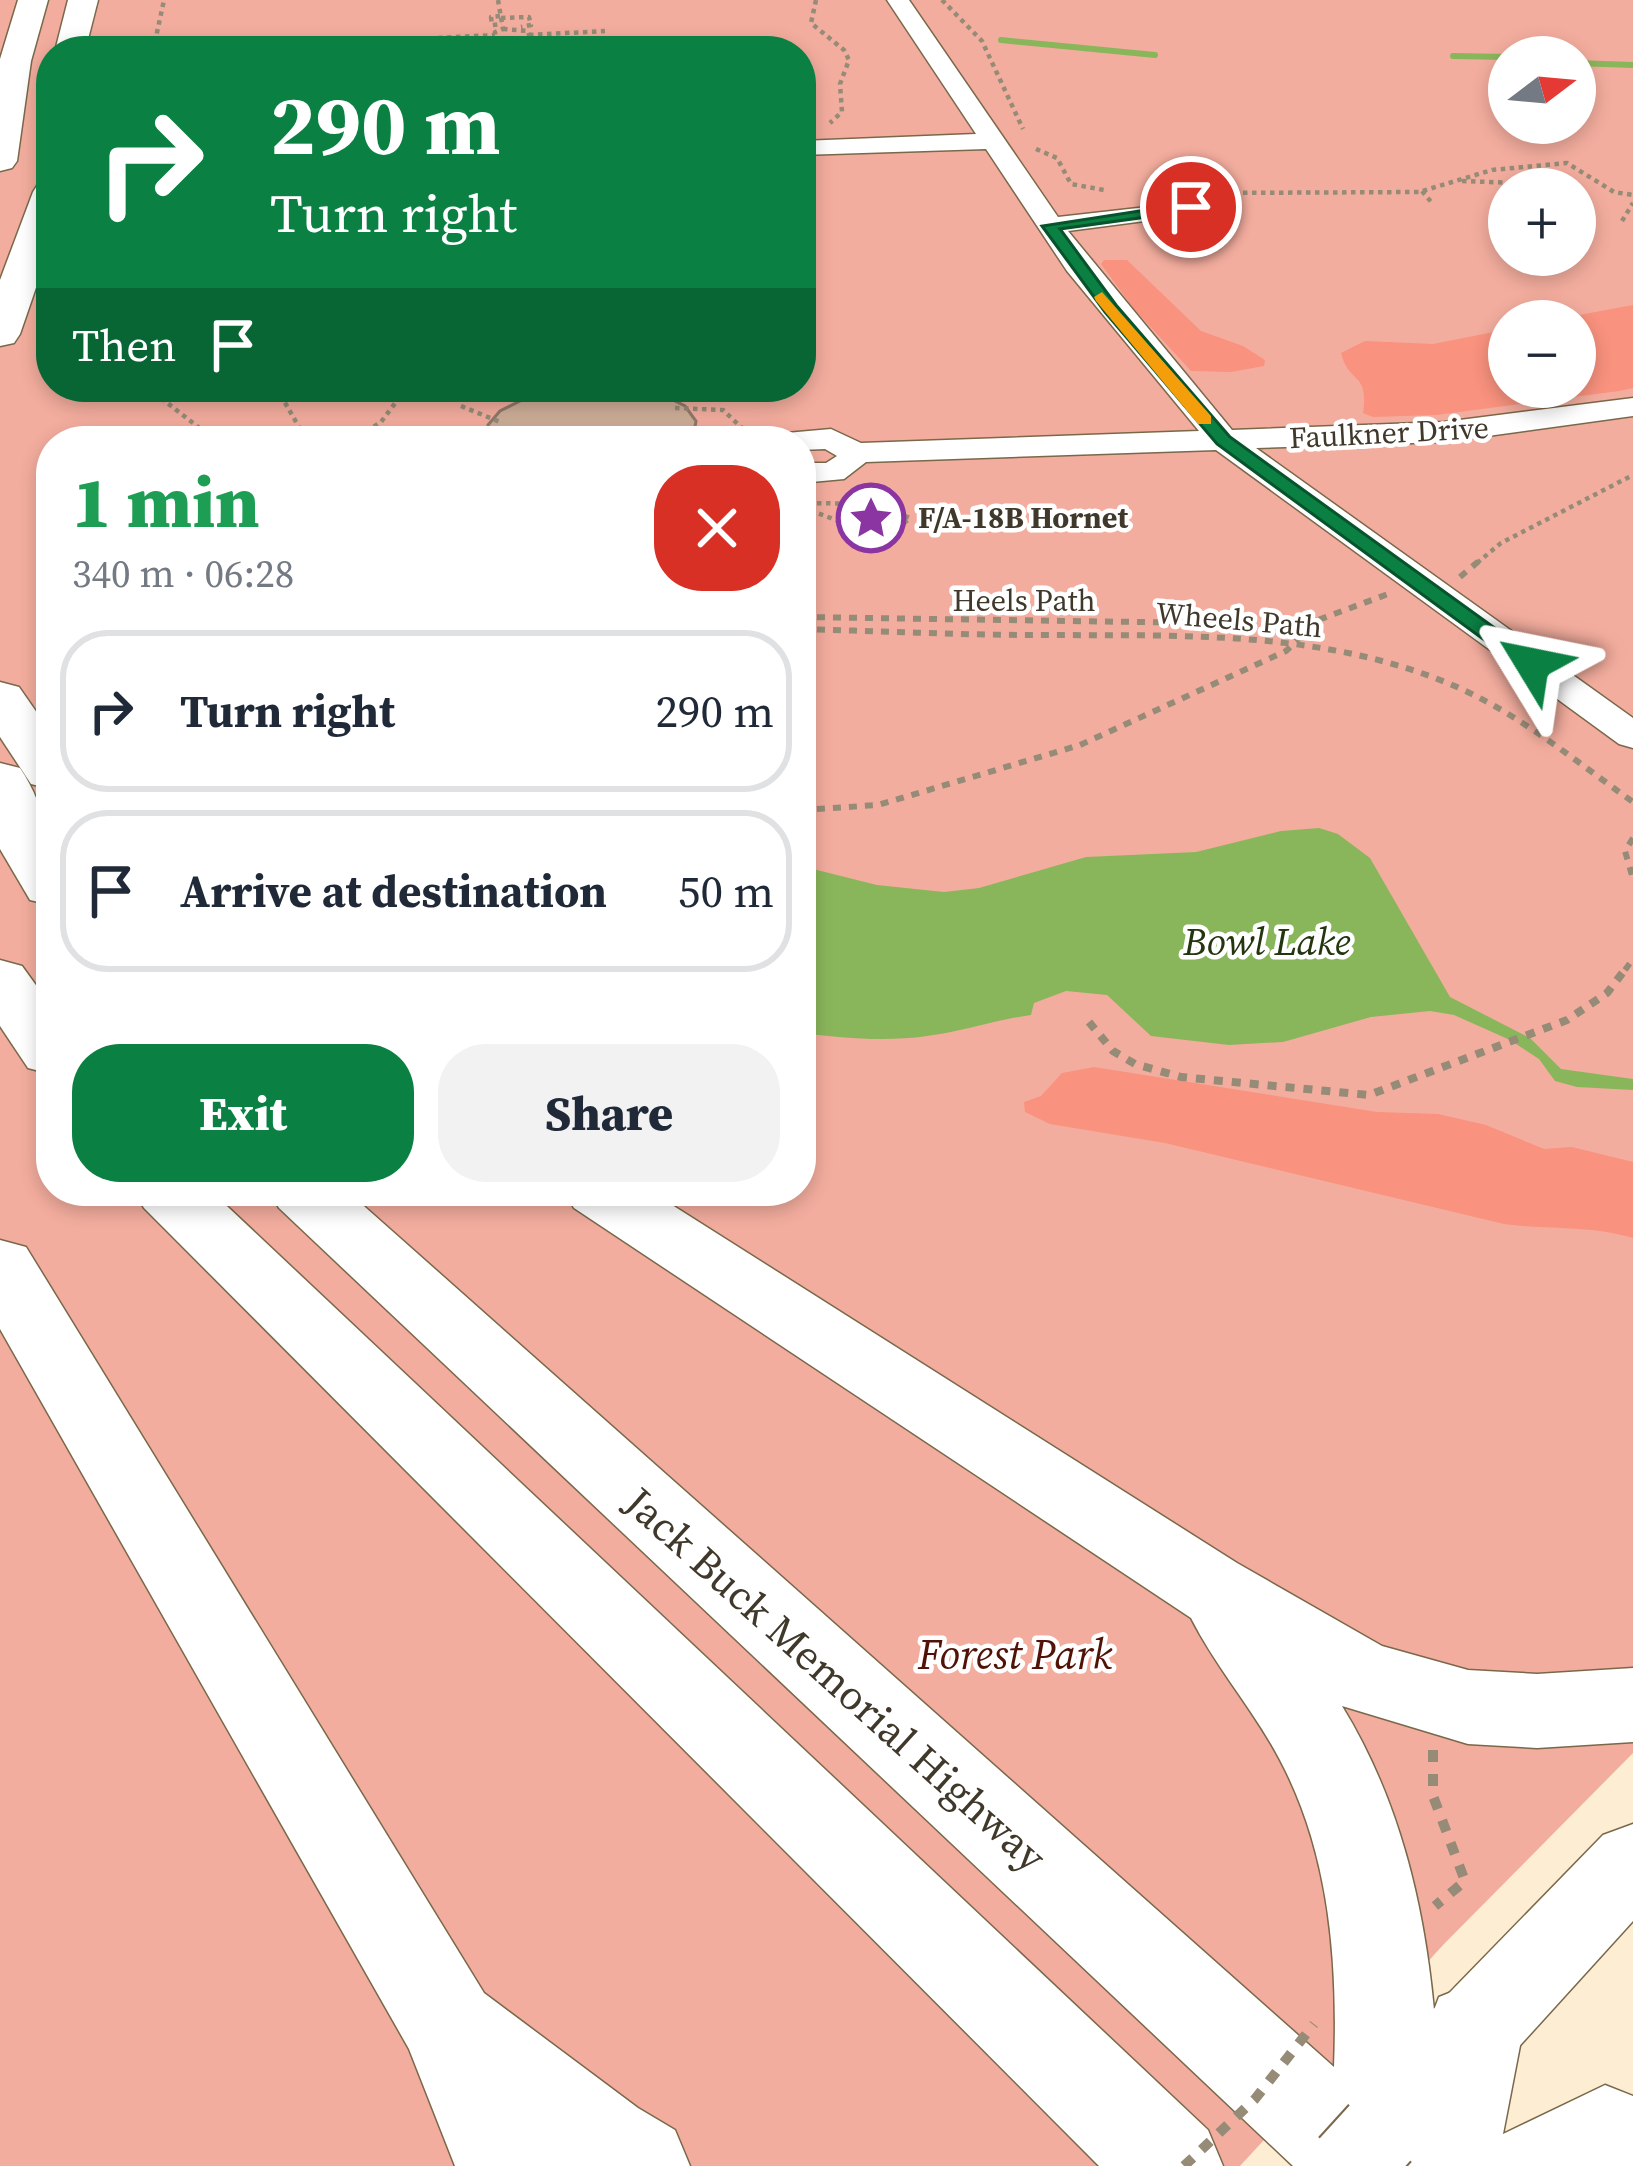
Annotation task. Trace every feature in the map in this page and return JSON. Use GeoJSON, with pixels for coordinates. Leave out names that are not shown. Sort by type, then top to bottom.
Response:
{"type":"FeatureCollection","features":[{"type":"Feature","properties":{"kind":"highway"},"geometry":{"type":"LineString","coordinates":[[0,161],[15,61],[33,0]]}},
{"type":"Feature","properties":{"kind":"highway"},"geometry":{"type":"LineString","coordinates":[[74,36],[83,0]]}},
{"type":"Feature","properties":{"kind":"highway"},"geometry":{"type":"LineString","coordinates":[[0,334],[36,234]]}},
{"type":"Feature","properties":{"kind":"highway"},"geometry":{"type":"LineString","coordinates":[[0,698],[36,750]]}},
{"type":"Feature","properties":{"kind":"highway"},"geometry":{"type":"LineString","coordinates":[[0,780],[18,830],[36,861]]}},
{"type":"Feature","properties":{"kind":"highway"},"geometry":{"type":"LineString","coordinates":[[0,979],[36,1031]]}},
{"type":"Feature","properties":{"kind":"highway"},"geometry":{"type":"LineString","coordinates":[[184,1206],[1172,2166]]}},
{"type":"Feature","properties":{"kind":"highway","name":"Jack Buck Memorial Highway"},"geometry":{"type":"LineString","coordinates":[[322,1206],[1398,2105]]}},
{"type":"Feature","properties":{"kind":"highway"},"geometry":{"type":"LineString","coordinates":[[622,1206],[1208,1588],[1359,1676],[1468,1707],[1537,1712],[1606,1711],[1633,1705]]}},
{"type":"Feature","properties":{"kind":"highway"},"geometry":{"type":"LineString","coordinates":[[0,1265],[448,2024],[506,2166]]}},
{"type":"Feature","properties":{"kind":"highway"},"geometry":{"type":"LineString","coordinates":[[1208,1588],[1274,1668],[1316,1734],[1350,1809],[1373,1880],[1398,2105]]}},
{"type":"Feature","properties":{"kind":"highway"},"geometry":{"type":"LineString","coordinates":[[448,2024],[602,2144],[639,2166]]}},
{"type":"Feature","properties":{"kind":"main road"},"geometry":{"type":"LineString","coordinates":[[1398,2105],[1633,1862]]}},
{"type":"Feature","properties":{"kind":"street"},"geometry":{"type":"LineString","coordinates":[[898,0],[1049,226],[1111,309],[1223,440],[1633,736]]}},
{"type":"Feature","properties":{"kind":"street"},"geometry":{"type":"LineString","coordinates":[[816,147],[991,141]]}},
{"type":"Feature","properties":{"kind":"street"},"geometry":{"type":"LineString","coordinates":[[1049,226],[1207,204]]}},
{"type":"Feature","properties":{"kind":"street","name":"Faulkner Drive"},"geometry":{"type":"LineString","coordinates":[[855,453],[1497,428],[1633,407]]}},
{"type":"Feature","properties":{"kind":"street"},"geometry":{"type":"LineString","coordinates":[[816,438],[831,439],[855,453],[838,470],[816,472]]}},
{"type":"Feature","properties":{"kind":"path"},"geometry":{"type":"LineString","coordinates":[[156,36],[164,0]]}},
{"type":"Feature","properties":{"kind":"path"},"geometry":{"type":"LineString","coordinates":[[476,36],[495,35],[501,22],[497,0]]}},
{"type":"Feature","properties":{"kind":"path"},"geometry":{"type":"LineString","coordinates":[[816,0],[811,23],[849,60],[840,84],[842,112],[820,128]]}},
{"type":"Feature","properties":{"kind":"path"},"geometry":{"type":"LineString","coordinates":[[942,0],[988,52],[1022,124],[1026,143],[1057,158],[1075,186],[1114,190]]}},
{"type":"Feature","properties":{"kind":"path"},"geometry":{"type":"LineString","coordinates":[[501,22],[529,17],[531,26],[519,28]]}},
{"type":"Feature","properties":{"kind":"path"},"geometry":{"type":"LineString","coordinates":[[501,22],[529,35],[605,32]]}},
{"type":"Feature","properties":{"kind":"path"},"geometry":{"type":"LineString","coordinates":[[1217,194],[1423,191],[1507,167],[1567,163],[1614,192],[1633,195]]}},
{"type":"Feature","properties":{"kind":"path"},"geometry":{"type":"LineString","coordinates":[[1457,180],[1488,182]]}},
{"type":"Feature","properties":{"kind":"path"},"geometry":{"type":"LineString","coordinates":[[1423,191],[1432,203]]}},
{"type":"Feature","properties":{"kind":"path"},"geometry":{"type":"LineString","coordinates":[[1622,220],[1633,203]]}},
{"type":"Feature","properties":{"kind":"path"},"geometry":{"type":"LineString","coordinates":[[166,402],[197,426]]}},
{"type":"Feature","properties":{"kind":"path"},"geometry":{"type":"LineString","coordinates":[[375,426],[396,402]]}},
{"type":"Feature","properties":{"kind":"path"},"geometry":{"type":"LineString","coordinates":[[461,406],[513,426]]}},
{"type":"Feature","properties":{"kind":"path"},"geometry":{"type":"LineString","coordinates":[[669,408],[719,409],[737,418],[741,426]]}},
{"type":"Feature","properties":{"kind":"path"},"geometry":{"type":"LineString","coordinates":[[1451,580],[1469,573],[1501,543],[1633,475]]}},
{"type":"Feature","properties":{"kind":"path"},"geometry":{"type":"LineString","coordinates":[[816,504],[854,502],[901,509],[910,518],[902,529],[883,533],[837,526],[816,511]]}},
{"type":"Feature","properties":{"kind":"path"},"geometry":{"type":"LineString","coordinates":[[816,809],[878,805],[1080,746],[1298,643],[1318,620],[1384,595]]}},
{"type":"Feature","properties":{"kind":"path","name":"Heels Path"},"geometry":{"type":"LineString","coordinates":[[816,617],[1257,624],[1318,620]]}},
{"type":"Feature","properties":{"kind":"path","name":"Wheels Path"},"geometry":{"type":"LineString","coordinates":[[816,629],[1036,635],[1180,632],[1298,643],[1383,661],[1478,697],[1538,732],[1633,802]]}},
{"type":"Feature","properties":{"kind":"path"},"geometry":{"type":"LineString","coordinates":[[1633,838],[1625,851],[1633,880]]}},
{"type":"Feature","properties":{"kind":"path"},"geometry":{"type":"LineString","coordinates":[[1089,1022],[1113,1051],[1136,1064],[1181,1077],[1288,1086],[1333,1095],[1382,1092],[1545,1030],[1607,993],[1633,959]]}},
{"type":"Feature","properties":{"kind":"path"},"geometry":{"type":"LineString","coordinates":[[1433,1750],[1433,1796],[1465,1881],[1434,1907]]}},
{"type":"Feature","properties":{"kind":"path"},"geometry":{"type":"LineString","coordinates":[[1184,2166],[1255,2099],[1398,2105]]}},
{"type":"Feature","properties":{"kind":"green space","name":"Forest Park"},"geometry":{"type":"Polygon","coordinates":[[[0,0],[1633,0],[1633,1753],[1444,1944],[1240,2166],[0,2166],[0,0]]]}},
{"type":"Feature","properties":{"kind":"shaded area"},"geometry":{"type":"Polygon","coordinates":[[[1127,260],[1201,331],[1243,346],[1265,360],[1264,366],[1231,372],[1191,371],[1134,309],[1101,264],[1127,260]]]}},
{"type":"Feature","properties":{"kind":"shaded area"},"geometry":{"type":"Polygon","coordinates":[[[1633,305],[1633,388],[1596,394],[1596,312],[1633,305]]]}},
{"type":"Feature","properties":{"kind":"shaded area"},"geometry":{"type":"Polygon","coordinates":[[[1488,333],[1489,408],[1436,415],[1373,417],[1363,413],[1361,384],[1341,353],[1365,341],[1433,344],[1488,333]]]}},
{"type":"Feature","properties":{"kind":"shaded area"},"geometry":{"type":"Polygon","coordinates":[[[1094,1067],[1377,1112],[1438,1114],[1486,1125],[1544,1149],[1572,1147],[1633,1162],[1633,1238],[1585,1229],[1504,1224],[1165,1143],[1050,1124],[1025,1112],[1024,1102],[1041,1096],[1062,1073],[1094,1067]]]}},
{"type":"Feature","properties":{"kind":"water","name":"Bowl Lake"},"geometry":{"type":"Polygon","coordinates":[[[1319,828],[1338,834],[1370,858],[1450,997],[1530,1038],[1561,1069],[1633,1079],[1633,1090],[1555,1081],[1539,1059],[1510,1040],[1454,1015],[1430,1011],[1371,1017],[1283,1042],[1229,1045],[1151,1036],[1107,995],[1066,991],[1034,1003],[1031,1015],[940,1034],[880,1039],[816,1035],[816,870],[877,885],[944,892],[979,888],[1086,857],[1196,852],[1281,831],[1319,828]]]}},
{"type":"Feature","properties":{"kind":"building"},"geometry":{"type":"Polygon","coordinates":[[[518,402],[677,402],[696,421],[695,426],[488,426],[500,411],[518,402]]]}},
{"type":"Feature","properties":{"kind":"waterway"},"geometry":{"type":"LineString","coordinates":[[1001,40],[1155,55]]}},
{"type":"Feature","properties":{"kind":"waterway"},"geometry":{"type":"LineString","coordinates":[[1453,56],[1488,57]]}},
{"type":"Feature","properties":{"kind":"waterway"},"geometry":{"type":"LineString","coordinates":[[1596,64],[1633,65]]}},
{"type":"Feature","properties":{"kind":"slow traffic"},"geometry":{"type":"LineString","coordinates":[[1102,297],[1205,420]]}},
{"type":"Feature","properties":{"kind":"place","name":"F/A-18B Hornet"},"geometry":{"type":"Point","coordinates":[871,518]}},
{"type":"Feature","properties":{"kind":"route"},"geometry":{"type":"LineString","coordinates":[[1191,207],[1049,226],[1111,309],[1223,440],[1532,664]]}}]}
